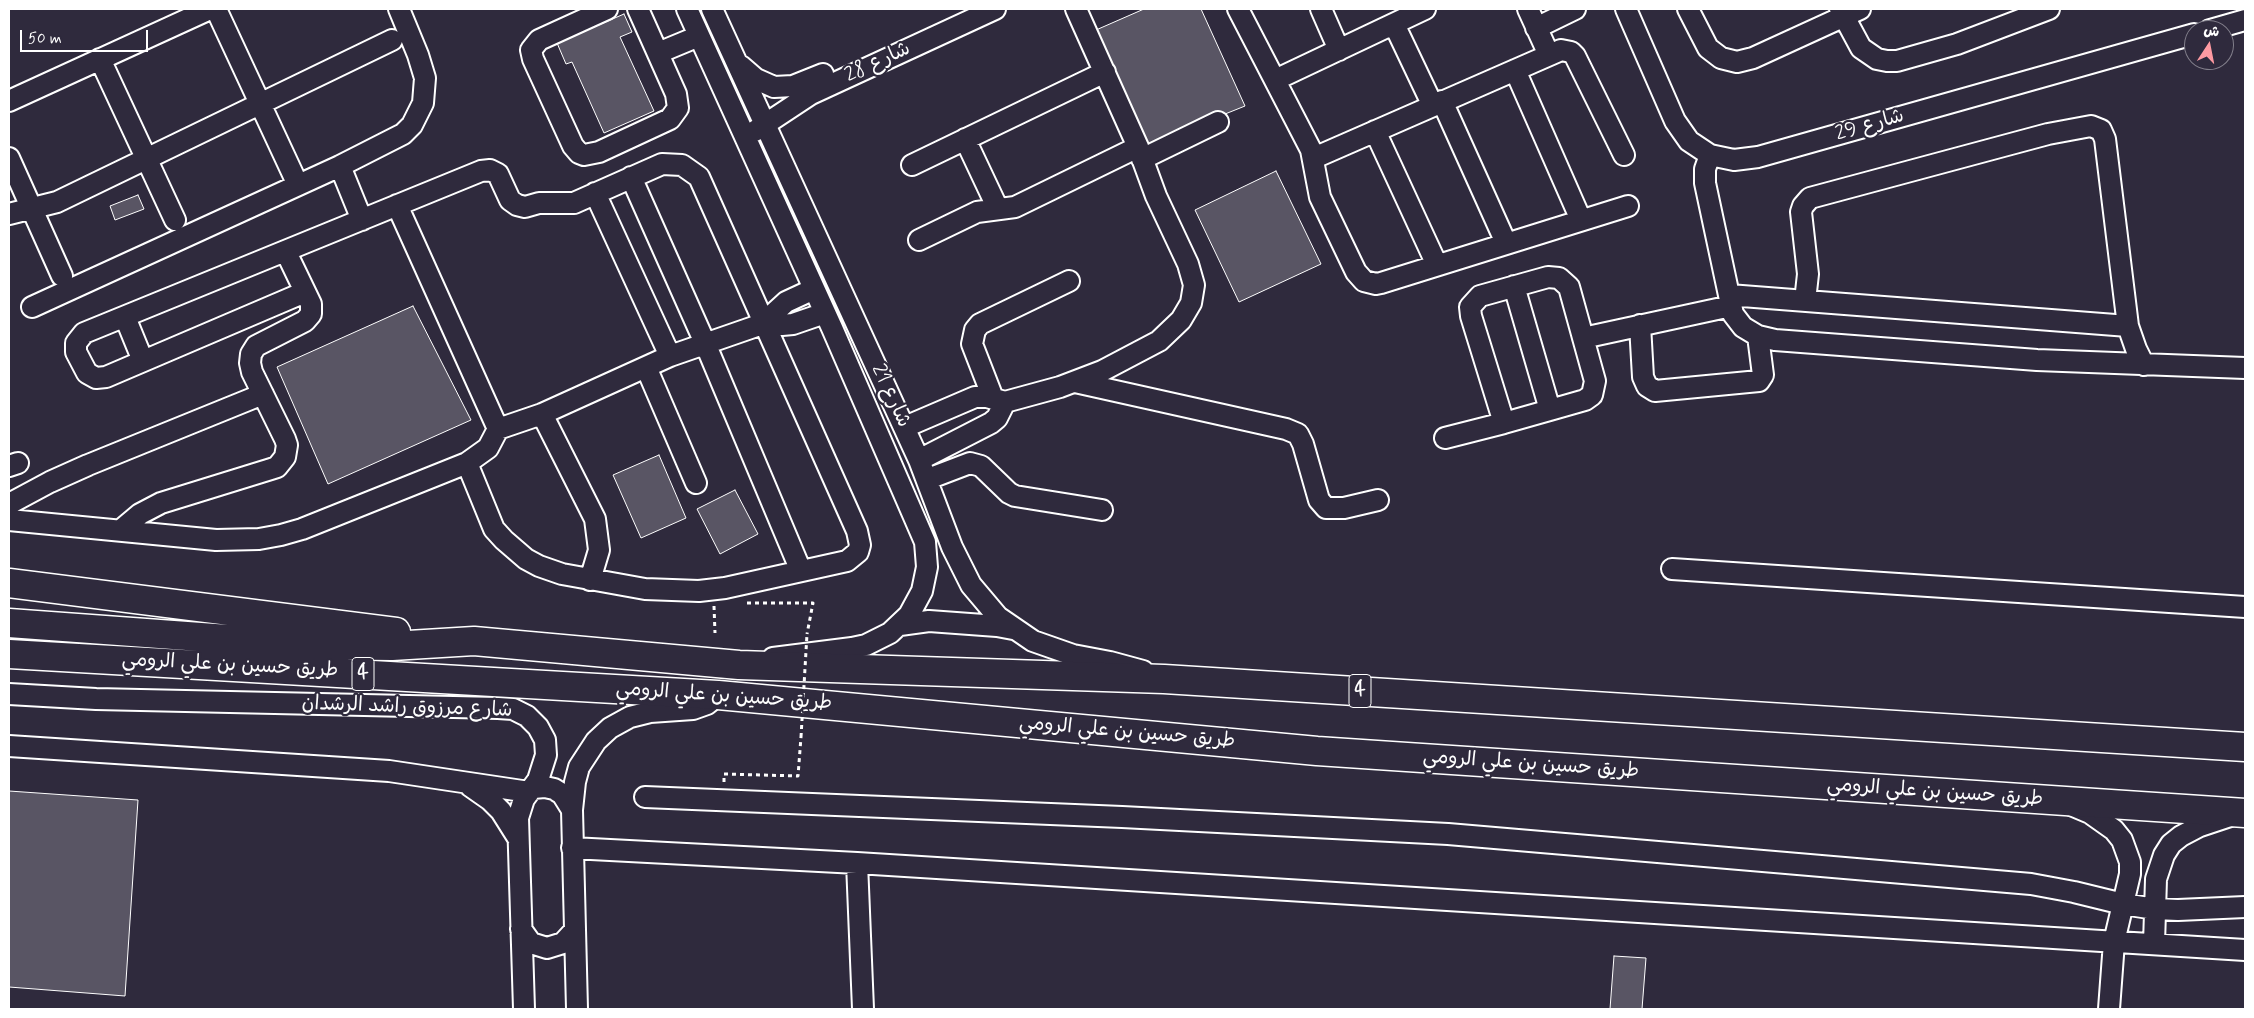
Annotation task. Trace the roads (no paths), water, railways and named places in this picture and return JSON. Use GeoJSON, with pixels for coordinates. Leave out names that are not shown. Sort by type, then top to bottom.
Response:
{"type":"FeatureCollection","features":[{"type":"Feature","properties":{"kind":"highway"},"geometry":{"type":"LineString","coordinates":[[9,583],[474,642]]}},
{"type":"Feature","properties":{"kind":"highway","name":"طريق حسين بن علي الرومي"},"geometry":{"type":"LineString","coordinates":[[9,623],[335,646],[392,646],[474,642],[739,665],[1164,679],[2245,747]]}},
{"type":"Feature","properties":{"kind":"highway","name":"طريق حسين بن علي الرومي"},"geometry":{"type":"LineString","coordinates":[[9,654],[718,695],[1317,751],[2244,813]]}},
{"type":"Feature","properties":{"kind":"highway"},"geometry":{"type":"LineString","coordinates":[[9,670],[202,664]]}},
{"type":"Feature","properties":{"kind":"street"},"geometry":{"type":"LineString","coordinates":[[9,101],[210,9]]}},
{"type":"Feature","properties":{"kind":"street"},"geometry":{"type":"LineString","coordinates":[[216,9],[298,185]]}},
{"type":"Feature","properties":{"kind":"street"},"geometry":{"type":"LineString","coordinates":[[32,306],[340,166],[404,134],[412,125],[424,102],[425,84],[422,66],[398,9]]}},
{"type":"Feature","properties":{"kind":"street"},"geometry":{"type":"LineString","coordinates":[[608,9],[538,40],[532,50],[533,59],[576,151],[584,155],[599,152],[670,119],[675,114],[679,100],[638,9]]}},
{"type":"Feature","properties":{"kind":"street","name":"شارع 21"},"geometry":{"type":"LineString","coordinates":[[687,9],[917,519],[925,542],[926,573],[922,591],[900,625],[878,640],[866,645],[778,656],[739,665]]}},
{"type":"Feature","properties":{"kind":"street","name":"شارع 21"},"geometry":{"type":"LineString","coordinates":[[712,9],[920,460],[952,547],[971,585],[984,602],[1015,630],[1052,649],[1127,666],[1164,679]]}},
{"type":"Feature","properties":{"kind":"street","name":"شارع 28"},"geometry":{"type":"LineString","coordinates":[[736,62],[764,84],[774,87],[793,86],[966,9]]}},
{"type":"Feature","properties":{"kind":"street","name":"شارع 28"},"geometry":{"type":"LineString","coordinates":[[746,138],[811,94],[995,9]]}},
{"type":"Feature","properties":{"kind":"street"},"geometry":{"type":"LineString","coordinates":[[905,427],[975,397],[999,400],[1036,395],[1102,371],[1159,341],[1181,320],[1191,303],[1194,285],[1190,269],[1156,196],[1140,153],[1076,9]]}},
{"type":"Feature","properties":{"kind":"street"},"geometry":{"type":"LineString","coordinates":[[1238,9],[1314,158],[1320,197],[1359,278],[1364,281],[1376,284],[1628,206]]}},
{"type":"Feature","properties":{"kind":"street"},"geometry":{"type":"LineString","coordinates":[[1321,9],[1340,50]]}},
{"type":"Feature","properties":{"kind":"street"},"geometry":{"type":"LineString","coordinates":[[1275,80],[1340,50],[1400,17],[1425,9]]}},
{"type":"Feature","properties":{"kind":"street"},"geometry":{"type":"LineString","coordinates":[[1528,9],[1549,54]]}},
{"type":"Feature","properties":{"kind":"street"},"geometry":{"type":"LineString","coordinates":[[1536,28],[1575,9]]}},
{"type":"Feature","properties":{"kind":"street","name":"شارع 29"},"geometry":{"type":"LineString","coordinates":[[1626,9],[1675,121],[1689,141],[1710,154],[1734,160],[1758,157],[2184,37]]}},
{"type":"Feature","properties":{"kind":"street"},"geometry":{"type":"LineString","coordinates":[[1688,9],[1708,48],[1721,58],[1737,62],[1753,58],[1848,11],[1861,48],[1877,59],[1897,61],[1957,44],[2045,10]]}},
{"type":"Feature","properties":{"kind":"street"},"geometry":{"type":"LineString","coordinates":[[1400,17],[1438,104],[1506,243]]}},
{"type":"Feature","properties":{"kind":"street"},"geometry":{"type":"LineString","coordinates":[[658,53],[699,36]]}},
{"type":"Feature","properties":{"kind":"street"},"geometry":{"type":"LineString","coordinates":[[9,214],[51,204],[392,40]]}},
{"type":"Feature","properties":{"kind":"street"},"geometry":{"type":"LineString","coordinates":[[1314,158],[1561,50],[1571,52],[1575,56],[1624,155]]}},
{"type":"Feature","properties":{"kind":"street"},"geometry":{"type":"LineString","coordinates":[[100,59],[175,220]]}},
{"type":"Feature","properties":{"kind":"street"},"geometry":{"type":"LineString","coordinates":[[1515,70],[1581,220]]}},
{"type":"Feature","properties":{"kind":"street"},"geometry":{"type":"LineString","coordinates":[[912,165],[1105,72]]}},
{"type":"Feature","properties":{"kind":"street"},"geometry":{"type":"LineString","coordinates":[[919,240],[986,209],[1015,207],[1140,153],[1218,122]]}},
{"type":"Feature","properties":{"kind":"street"},"geometry":{"type":"LineString","coordinates":[[1805,301],[1808,274],[1801,212],[1803,206],[1810,198],[2048,134],[2092,126],[2100,130],[2105,140],[2128,326],[2144,365]]}},
{"type":"Feature","properties":{"kind":"street"},"geometry":{"type":"LineString","coordinates":[[1375,131],[1437,265]]}},
{"type":"Feature","properties":{"kind":"street"},"geometry":{"type":"LineString","coordinates":[[965,139],[998,209]]}},
{"type":"Feature","properties":{"kind":"street"},"geometry":{"type":"LineString","coordinates":[[1710,154],[1705,169],[1705,183],[1730,300],[1737,320],[1750,332],[1758,336],[1775,340],[2037,360],[2245,368]]}},
{"type":"Feature","properties":{"kind":"street"},"geometry":{"type":"LineString","coordinates":[[9,158],[62,276]]}},
{"type":"Feature","properties":{"kind":"street"},"geometry":{"type":"LineString","coordinates":[[305,292],[106,377],[96,378],[84,369],[76,352],[76,343],[80,336],[485,170],[498,174],[510,200],[520,207],[538,203],[574,203],[662,164],[672,163],[691,170],[699,177],[767,322],[860,538],[858,552],[847,561],[726,588],[699,591],[645,589],[562,574],[539,566],[520,555],[494,529],[487,516],[467,463]]}},
{"type":"Feature","properties":{"kind":"street"},"geometry":{"type":"LineString","coordinates":[[340,166],[362,220]]}},
{"type":"Feature","properties":{"kind":"street"},"geometry":{"type":"LineString","coordinates":[[631,177],[705,343],[801,571]]}},
{"type":"Feature","properties":{"kind":"street"},"geometry":{"type":"LineString","coordinates":[[595,193],[670,356]]}},
{"type":"Feature","properties":{"kind":"street"},"geometry":{"type":"LineString","coordinates":[[397,205],[498,429]]}},
{"type":"Feature","properties":{"kind":"street"},"geometry":{"type":"LineString","coordinates":[[121,530],[140,514],[161,503],[270,469],[282,462],[285,457],[287,445],[252,372],[250,363],[251,354],[256,346],[308,318],[312,309],[286,252]]}},
{"type":"Feature","properties":{"kind":"street"},"geometry":{"type":"LineString","coordinates":[[1445,438],[1550,410],[1585,400],[1594,391],[1594,381],[1569,287],[1563,281],[1548,277],[1480,296],[1472,302],[1470,311],[1504,422]]}},
{"type":"Feature","properties":{"kind":"street"},"geometry":{"type":"LineString","coordinates":[[920,460],[991,423],[997,418],[999,400],[972,344],[975,330],[980,324],[1069,281]]}},
{"type":"Feature","properties":{"kind":"street"},"geometry":{"type":"LineString","coordinates":[[1514,286],[1550,410]]}},
{"type":"Feature","properties":{"kind":"street"},"geometry":{"type":"LineString","coordinates":[[767,322],[786,302],[814,289]]}},
{"type":"Feature","properties":{"kind":"street"},"geometry":{"type":"LineString","coordinates":[[1582,338],[1640,325],[1730,300],[1805,301],[2128,326]]}},
{"type":"Feature","properties":{"kind":"street"},"geometry":{"type":"LineString","coordinates":[[9,520],[223,540],[259,539],[281,535],[302,529],[467,463],[488,448],[498,429],[542,414],[670,356],[767,322],[782,325],[793,324],[825,313]]}},
{"type":"Feature","properties":{"kind":"street"},"geometry":{"type":"LineString","coordinates":[[125,317],[143,361]]}},
{"type":"Feature","properties":{"kind":"street"},"geometry":{"type":"LineString","coordinates":[[1640,325],[1644,382],[1655,391],[1759,381],[1763,375],[1758,336]]}},
{"type":"Feature","properties":{"kind":"street"},"geometry":{"type":"LineString","coordinates":[[646,367],[696,483]]}},
{"type":"Feature","properties":{"kind":"street"},"geometry":{"type":"LineString","coordinates":[[1075,382],[1286,429],[1298,434],[1303,444],[1319,500],[1326,508],[1344,508],[1378,500]]}},
{"type":"Feature","properties":{"kind":"street"},"geometry":{"type":"LineString","coordinates":[[9,504],[81,468],[263,394]]}},
{"type":"Feature","properties":{"kind":"street"},"geometry":{"type":"LineString","coordinates":[[542,414],[597,524],[599,550],[590,580]]}},
{"type":"Feature","properties":{"kind":"street"},"geometry":{"type":"LineString","coordinates":[[928,479],[970,462],[981,466],[1009,493],[1015,496],[1102,510]]}},
{"type":"Feature","properties":{"kind":"street"},"geometry":{"type":"LineString","coordinates":[[917,519],[926,522],[932,521],[939,508]]}},
{"type":"Feature","properties":{"kind":"street"},"geometry":{"type":"LineString","coordinates":[[1672,569],[2245,607]]}},
{"type":"Feature","properties":{"kind":"street"},"geometry":{"type":"LineString","coordinates":[[900,625],[929,621],[997,626],[1015,630]]}},
{"type":"Feature","properties":{"kind":"street","name":"شارع مرزوق راشد الرشدان"},"geometry":{"type":"LineString","coordinates":[[9,694],[96,699],[513,710],[527,716],[538,727],[545,740],[546,755],[538,780],[520,808],[518,838],[524,1009]]}},
{"type":"Feature","properties":{"kind":"street"},"geometry":{"type":"LineString","coordinates":[[577,1009],[572,810],[575,782],[579,767],[596,740],[610,728],[630,717],[650,712],[693,709],[706,704],[718,695]]}},
{"type":"Feature","properties":{"kind":"street"},"geometry":{"type":"LineString","coordinates":[[9,746],[389,771],[507,790],[531,790],[545,787],[554,789],[562,794],[572,810]]}},
{"type":"Feature","properties":{"kind":"street"},"geometry":{"type":"LineString","coordinates":[[464,782],[478,790],[501,811],[518,838]]}},
{"type":"Feature","properties":{"kind":"street"},"geometry":{"type":"LineString","coordinates":[[645,796],[1448,834],[2031,884],[2155,909],[2178,910],[2245,907]]}},
{"type":"Feature","properties":{"kind":"street"},"geometry":{"type":"LineString","coordinates":[[2062,801],[2103,821],[2122,840],[2130,862],[2130,874],[2114,942],[2109,1009]]}},
{"type":"Feature","properties":{"kind":"street"},"geometry":{"type":"LineString","coordinates":[[2154,944],[2158,866],[2171,844],[2181,836],[2200,826],[2244,813]]}},
{"type":"Feature","properties":{"kind":"street"},"geometry":{"type":"LineString","coordinates":[[572,848],[857,863],[2245,950]]}},
{"type":"Feature","properties":{"kind":"street"},"geometry":{"type":"LineString","coordinates":[[857,863],[863,1009]]}},
{"type":"Feature","properties":{"kind":"street"},"geometry":{"type":"LineString","coordinates":[[521,929],[531,943],[547,948],[563,944],[574,930]]}}]}
